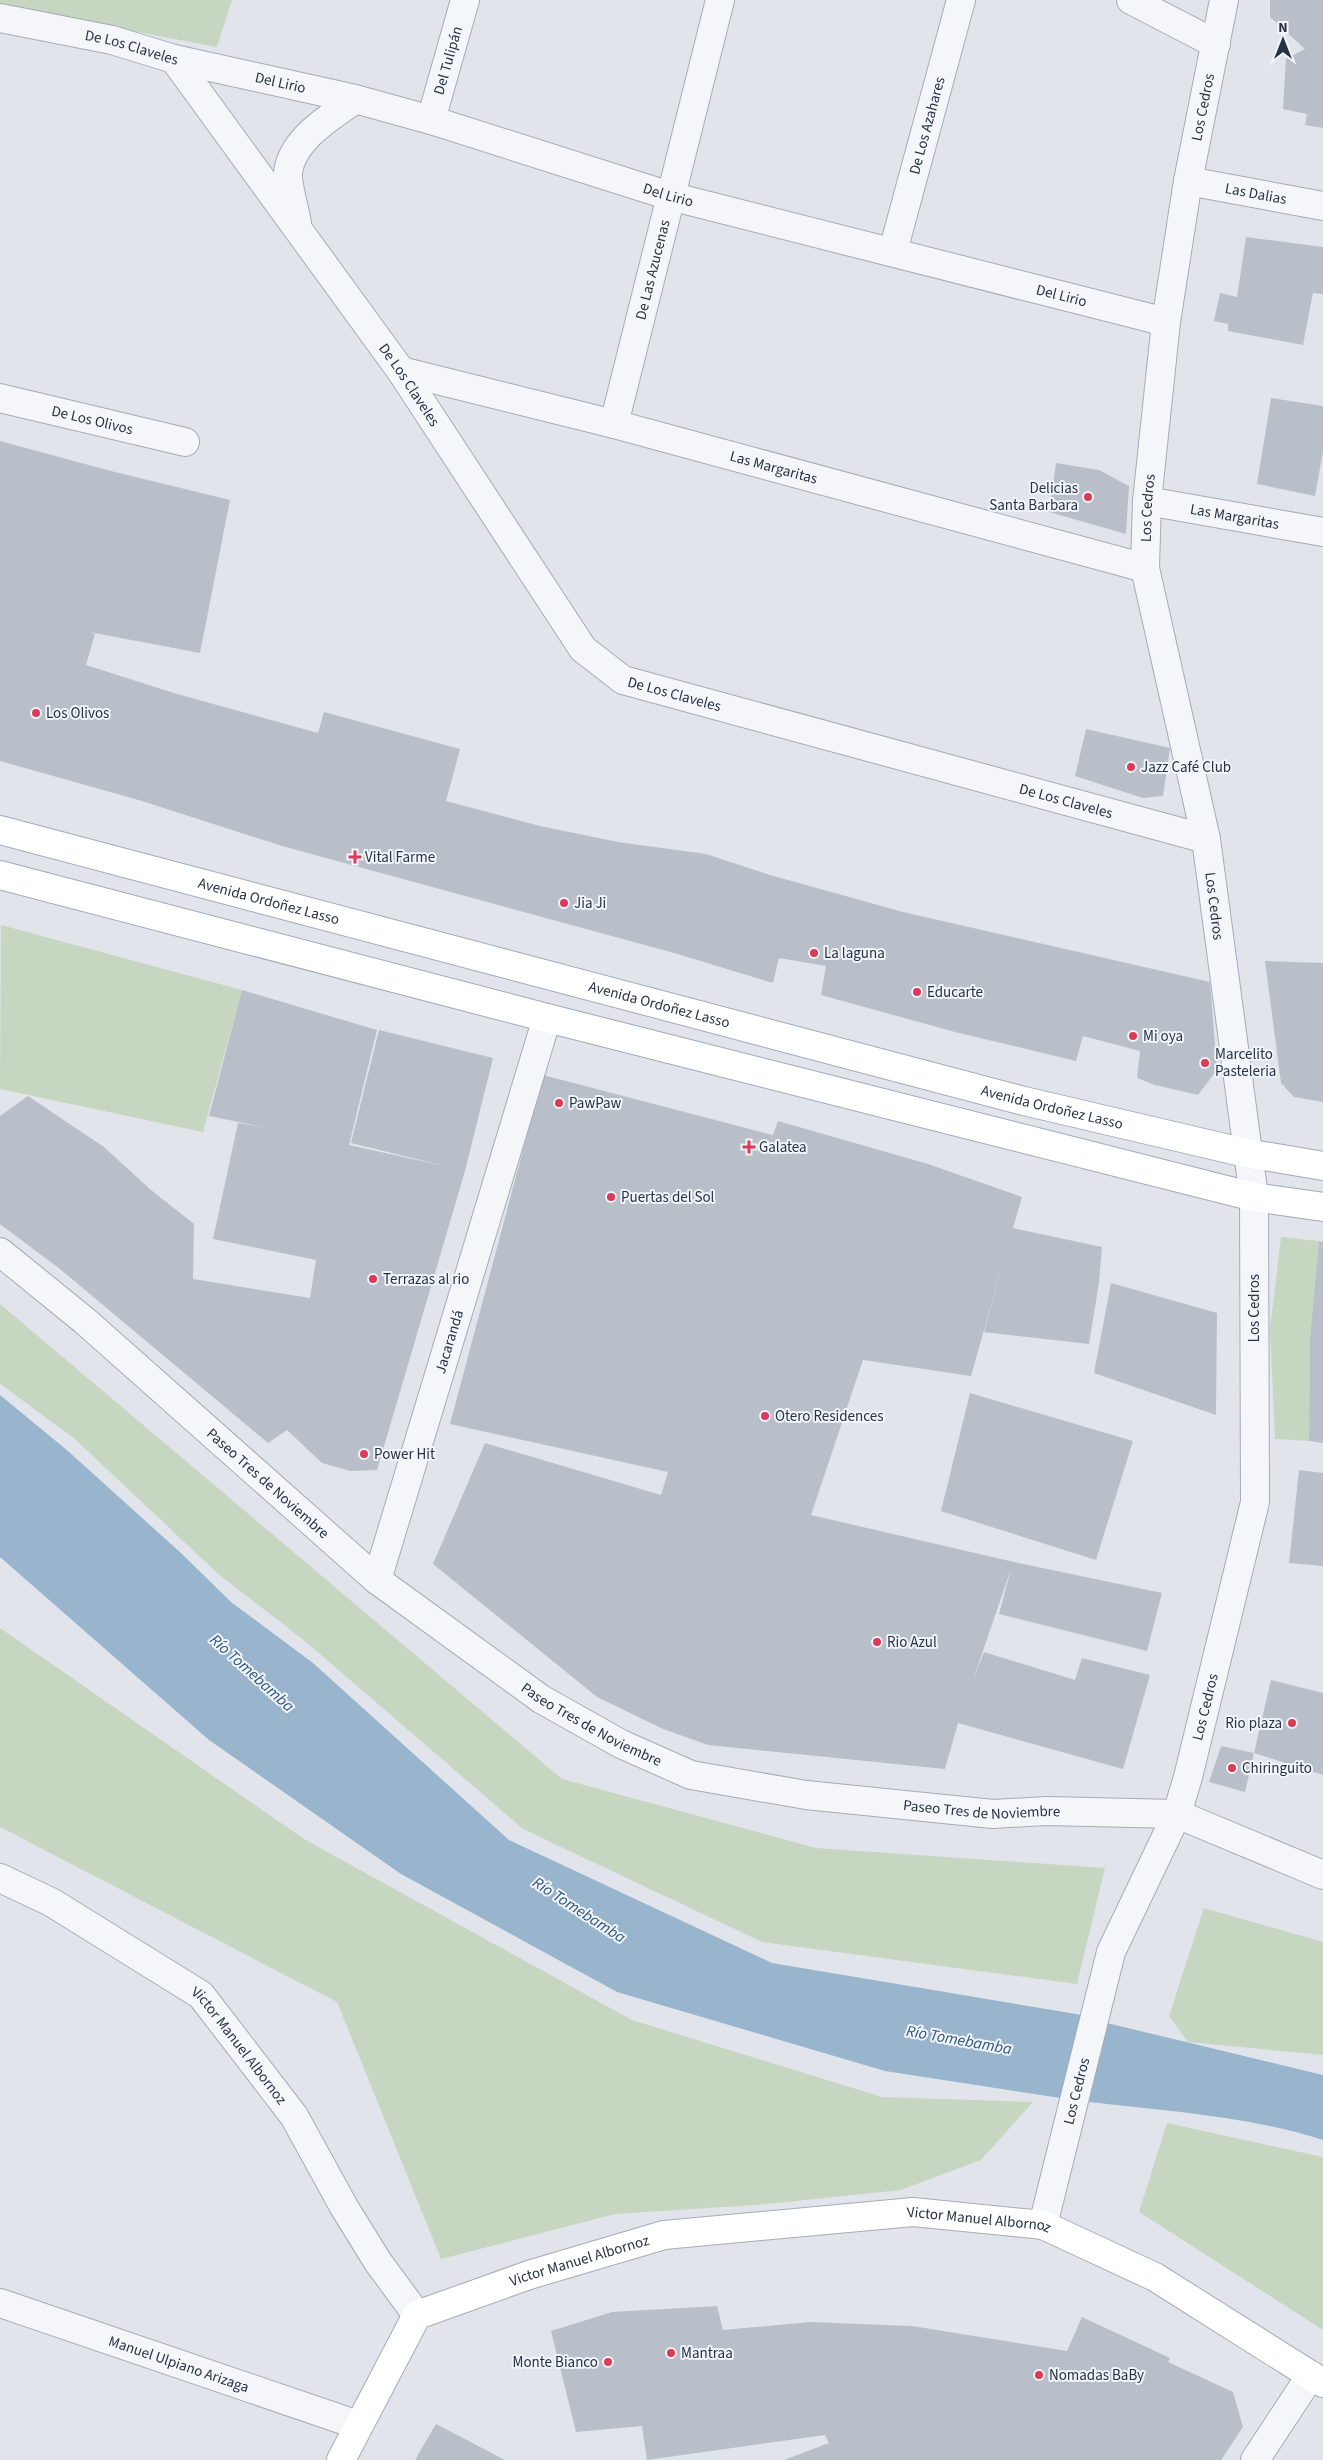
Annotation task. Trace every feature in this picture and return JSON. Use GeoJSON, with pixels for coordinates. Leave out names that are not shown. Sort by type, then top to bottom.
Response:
{"type":"FeatureCollection","features":[{"type":"Feature","properties":{"kind":"main road","name":"Avenida Ordoñez Lasso"},"geometry":{"type":"LineString","coordinates":[[0,830],[1024,1101],[1246,1153],[1323,1166]]}},
{"type":"Feature","properties":{"kind":"main road"},"geometry":{"type":"LineString","coordinates":[[0,875],[547,1018],[1254,1197],[1323,1207]]}},
{"type":"Feature","properties":{"kind":"main road","name":"Victor Manuel Albornoz"},"geometry":{"type":"LineString","coordinates":[[418,2315],[529,2275],[664,2235],[913,2212],[1043,2225],[1156,2277],[1317,2379]]}},
{"type":"Feature","properties":{"kind":"main road"},"geometry":{"type":"LineString","coordinates":[[342,2460],[358,2425],[418,2315]]}},
{"type":"Feature","properties":{"kind":"street","name":"Del Tulipán"},"geometry":{"type":"LineString","coordinates":[[431,120],[465,0]]}},
{"type":"Feature","properties":{"kind":"street","name":"De Las Azucenas"},"geometry":{"type":"LineString","coordinates":[[614,424],[720,0]]}},
{"type":"Feature","properties":{"kind":"street","name":"De Los Azahares"},"geometry":{"type":"LineString","coordinates":[[894,251],[961,0]]}},
{"type":"Feature","properties":{"kind":"street"},"geometry":{"type":"LineString","coordinates":[[1130,0],[1216,44]]}},
{"type":"Feature","properties":{"kind":"street","name":"Los Cedros"},"geometry":{"type":"LineString","coordinates":[[1043,2225],[1111,1952],[1177,1814],[1188,1777],[1255,1502],[1254,1197],[1246,1153],[1206,839],[1145,568],[1147,501],[1166,322],[1188,181],[1224,0]]}},
{"type":"Feature","properties":{"kind":"street","name":"De Los Claveles"},"geometry":{"type":"LineString","coordinates":[[0,18],[112,40],[174,60],[401,371],[583,650],[623,680],[1206,839]]}},
{"type":"Feature","properties":{"kind":"street","name":"Del Lirio"},"geometry":{"type":"LineString","coordinates":[[174,60],[355,99],[431,120],[670,196],[894,251],[1166,322]]}},
{"type":"Feature","properties":{"kind":"street","name":"De Los Claveles"},"geometry":{"type":"LineString","coordinates":[[299,230],[288,174],[295,151],[317,128],[355,99]]}},
{"type":"Feature","properties":{"kind":"street","name":"Las Dalias"},"geometry":{"type":"LineString","coordinates":[[1188,181],[1323,206]]}},
{"type":"Feature","properties":{"kind":"street","name":"Las Margaritas"},"geometry":{"type":"LineString","coordinates":[[401,371],[614,424],[1145,568]]}},
{"type":"Feature","properties":{"kind":"street","name":"De Los Olivos"},"geometry":{"type":"LineString","coordinates":[[0,398],[185,442]]}},
{"type":"Feature","properties":{"kind":"street","name":"Las Margaritas"},"geometry":{"type":"LineString","coordinates":[[1147,501],[1323,532]]}},
{"type":"Feature","properties":{"kind":"street","name":"Jacarandá"},"geometry":{"type":"LineString","coordinates":[[377,1580],[547,1018]]}},
{"type":"Feature","properties":{"kind":"street","name":"Paseo Tres de Noviembre"},"geometry":{"type":"LineString","coordinates":[[0,1252],[85,1321],[377,1580],[541,1699],[621,1744],[691,1775],[806,1795],[993,1814],[1046,1811],[1177,1814],[1323,1875]]}},
{"type":"Feature","properties":{"kind":"street","name":"Victor Manuel Albornoz"},"geometry":{"type":"LineString","coordinates":[[0,1878],[51,1902],[201,1995],[294,2116],[344,2207],[378,2262],[418,2315]]}},
{"type":"Feature","properties":{"kind":"street","name":"Manuel Ulpiano Arizaga"},"geometry":{"type":"LineString","coordinates":[[0,2303],[358,2425]]}},
{"type":"Feature","properties":{"kind":"street"},"geometry":{"type":"LineString","coordinates":[[1255,2460],[1317,2379]]}},
{"type":"Feature","properties":{"kind":"green space"},"geometry":{"type":"Polygon","coordinates":[[[0,0],[232,0],[217,47],[0,6],[0,0]]]}},
{"type":"Feature","properties":{"kind":"green space"},"geometry":{"type":"Polygon","coordinates":[[[1,925],[242,990],[203,1132],[0,1089],[1,925]]]}},
{"type":"Feature","properties":{"kind":"green space"},"geometry":{"type":"Polygon","coordinates":[[[1281,1237],[1319,1241],[1310,1338],[1309,1441],[1275,1439],[1270,1329],[1281,1237]]]}},
{"type":"Feature","properties":{"kind":"green space"},"geometry":{"type":"Polygon","coordinates":[[[0,1304],[562,1779],[816,1848],[1105,1868],[1077,1984],[762,1942],[523,1829],[306,1642],[217,1573],[75,1439],[0,1384],[0,1304]]]}},
{"type":"Feature","properties":{"kind":"green space"},"geometry":{"type":"Polygon","coordinates":[[[0,1628],[304,1839],[632,2020],[882,2097],[1033,2102],[981,2160],[901,2190],[756,2205],[615,2214],[441,2259],[337,2002],[0,1827],[0,1628]]]}},
{"type":"Feature","properties":{"kind":"green space"},"geometry":{"type":"Polygon","coordinates":[[[1204,1908],[1323,1942],[1323,2055],[1188,2042],[1169,2016],[1204,1908]]]}},
{"type":"Feature","properties":{"kind":"green space"},"geometry":{"type":"Polygon","coordinates":[[[1167,2123],[1323,2157],[1323,2330],[1139,2212],[1167,2123]]]}},
{"type":"Feature","properties":{"kind":"water","name":"Río Tomebamba"},"geometry":{"type":"Polygon","coordinates":[[[0,1395],[68,1451],[182,1554],[231,1602],[313,1663],[509,1840],[772,1963],[1094,2017],[1067,2099],[885,2071],[617,1992],[401,1874],[209,1740],[0,1557],[0,1395]]]}},
{"type":"Feature","properties":{"kind":"water"},"geometry":{"type":"Polygon","coordinates":[[[1107,2023],[1323,2075],[1323,2140],[1266,2125],[1237,2120],[1089,2102],[1107,2023]]]}},
{"type":"Feature","properties":{"kind":"building"},"geometry":{"type":"Polygon","coordinates":[[[1270,0],[1323,0],[1323,128],[1305,125],[1307,114],[1283,109],[1286,59],[1305,49],[1270,17],[1270,0]]]}},
{"type":"Feature","properties":{"kind":"building"},"geometry":{"type":"Polygon","coordinates":[[[1246,237],[1323,247],[1323,294],[1313,293],[1303,345],[1228,331],[1228,324],[1214,321],[1220,293],[1237,297],[1246,237]]]}},
{"type":"Feature","properties":{"kind":"building"},"geometry":{"type":"Polygon","coordinates":[[[1271,398],[1323,406],[1323,451],[1315,496],[1257,484],[1271,398]]]}},
{"type":"Feature","properties":{"kind":"building"},"geometry":{"type":"Polygon","coordinates":[[[0,441],[230,500],[200,653],[89,632],[95,634],[86,665],[177,694],[318,733],[324,712],[460,749],[446,801],[540,826],[618,842],[706,854],[770,875],[903,912],[1210,982],[1217,1070],[1198,1095],[1155,1085],[1137,1078],[1140,1051],[1083,1036],[1076,1061],[955,1032],[821,995],[826,966],[779,958],[773,983],[674,953],[282,846],[142,801],[0,761],[0,441]]]}},
{"type":"Feature","properties":{"kind":"building"},"geometry":{"type":"Polygon","coordinates":[[[1056,463],[1099,470],[1129,486],[1126,534],[1049,512],[1056,463]]]}},
{"type":"Feature","properties":{"kind":"building"},"geometry":{"type":"Polygon","coordinates":[[[1086,729],[1170,748],[1163,796],[1143,798],[1075,776],[1086,729]]]}},
{"type":"Feature","properties":{"kind":"building"},"geometry":{"type":"Polygon","coordinates":[[[1265,961],[1323,963],[1323,1102],[1294,1097],[1281,1083],[1265,961]]]}},
{"type":"Feature","properties":{"kind":"building"},"geometry":{"type":"Polygon","coordinates":[[[242,990],[377,1030],[349,1145],[449,1167],[351,1143],[379,1030],[493,1058],[465,1171],[377,1470],[350,1471],[322,1463],[287,1430],[268,1443],[60,1269],[0,1224],[0,1116],[28,1096],[104,1147],[151,1190],[194,1224],[193,1279],[310,1298],[316,1260],[213,1239],[238,1123],[264,1127],[209,1116],[242,990]]]}},
{"type":"Feature","properties":{"kind":"building"},"geometry":{"type":"Polygon","coordinates":[[[543,1075],[773,1135],[778,1121],[928,1164],[1022,1197],[1013,1228],[1102,1247],[1099,1283],[1089,1344],[984,1332],[1007,1249],[971,1376],[863,1360],[811,1515],[1014,1562],[1162,1593],[1147,1651],[999,1614],[1011,1569],[973,1680],[984,1652],[1075,1680],[1082,1658],[1150,1675],[1123,1769],[958,1723],[945,1769],[708,1745],[663,1729],[597,1697],[433,1564],[485,1443],[661,1495],[668,1472],[450,1424],[543,1075]]]}},
{"type":"Feature","properties":{"kind":"building"},"geometry":{"type":"Polygon","coordinates":[[[1319,1241],[1323,1242],[1323,1443],[1309,1441],[1310,1338],[1319,1241]]]}},
{"type":"Feature","properties":{"kind":"building"},"geometry":{"type":"Polygon","coordinates":[[[1111,1283],[1217,1313],[1216,1415],[1094,1373],[1111,1283]]]}},
{"type":"Feature","properties":{"kind":"building"},"geometry":{"type":"Polygon","coordinates":[[[970,1393],[1133,1441],[1096,1560],[941,1511],[970,1393]]]}},
{"type":"Feature","properties":{"kind":"building"},"geometry":{"type":"Polygon","coordinates":[[[1299,1470],[1323,1473],[1323,1566],[1289,1563],[1299,1470]]]}},
{"type":"Feature","properties":{"kind":"building","name":"Rio plaza"},"geometry":{"type":"Polygon","coordinates":[[[1271,1680],[1323,1693],[1323,1775],[1254,1753],[1271,1680]]]}},
{"type":"Feature","properties":{"kind":"building"},"geometry":{"type":"Polygon","coordinates":[[[1221,1746],[1254,1753],[1245,1792],[1209,1782],[1221,1746]]]}},
{"type":"Feature","properties":{"kind":"building"},"geometry":{"type":"Polygon","coordinates":[[[717,2306],[723,2330],[810,2322],[912,2326],[1067,2351],[1082,2317],[1170,2358],[1168,2362],[1233,2392],[1243,2427],[1221,2460],[784,2460],[829,2443],[825,2435],[647,2460],[642,2426],[576,2432],[551,2331],[612,2312],[717,2306]]]}},
{"type":"Feature","properties":{"kind":"building"},"geometry":{"type":"Polygon","coordinates":[[[436,2424],[505,2460],[415,2460],[436,2424]]]}},
{"type":"Feature","properties":{"kind":"place","name":"Delicias Santa Barbara"},"geometry":{"type":"Point","coordinates":[1088,497]}},
{"type":"Feature","properties":{"kind":"place","name":"Los Olivos"},"geometry":{"type":"Point","coordinates":[36,713]}},
{"type":"Feature","properties":{"kind":"place","name":"Jazz Café Club"},"geometry":{"type":"Point","coordinates":[1131,767]}},
{"type":"Feature","properties":{"kind":"place","name":"Vital Farme"},"geometry":{"type":"Point","coordinates":[355,857]}},
{"type":"Feature","properties":{"kind":"place","name":"Jia Ji"},"geometry":{"type":"Point","coordinates":[564,903]}},
{"type":"Feature","properties":{"kind":"place","name":"La laguna"},"geometry":{"type":"Point","coordinates":[814,953]}},
{"type":"Feature","properties":{"kind":"place","name":"Educarte"},"geometry":{"type":"Point","coordinates":[917,992]}},
{"type":"Feature","properties":{"kind":"place","name":"Mi oya"},"geometry":{"type":"Point","coordinates":[1133,1036]}},
{"type":"Feature","properties":{"kind":"place","name":"Marcelito Pasteleria"},"geometry":{"type":"Point","coordinates":[1205,1063]}},
{"type":"Feature","properties":{"kind":"place","name":"PawPaw"},"geometry":{"type":"Point","coordinates":[559,1103]}},
{"type":"Feature","properties":{"kind":"place","name":"Galatea"},"geometry":{"type":"Point","coordinates":[749,1147]}},
{"type":"Feature","properties":{"kind":"place","name":"Puertas del Sol"},"geometry":{"type":"Point","coordinates":[611,1197]}},
{"type":"Feature","properties":{"kind":"place","name":"Terrazas al rio"},"geometry":{"type":"Point","coordinates":[373,1279]}},
{"type":"Feature","properties":{"kind":"place","name":"Otero Residences"},"geometry":{"type":"Point","coordinates":[765,1416]}},
{"type":"Feature","properties":{"kind":"place","name":"Power Hit"},"geometry":{"type":"Point","coordinates":[364,1454]}},
{"type":"Feature","properties":{"kind":"place","name":"Rio Azul"},"geometry":{"type":"Point","coordinates":[877,1642]}},
{"type":"Feature","properties":{"kind":"place","name":"Rio plaza"},"geometry":{"type":"Point","coordinates":[1292,1723]}},
{"type":"Feature","properties":{"kind":"place","name":"Chiringuito"},"geometry":{"type":"Point","coordinates":[1232,1768]}},
{"type":"Feature","properties":{"kind":"place","name":"Mantraa"},"geometry":{"type":"Point","coordinates":[671,2353]}},
{"type":"Feature","properties":{"kind":"place","name":"Monte Bianco"},"geometry":{"type":"Point","coordinates":[608,2362]}},
{"type":"Feature","properties":{"kind":"place","name":"Nomadas BaBy"},"geometry":{"type":"Point","coordinates":[1039,2375]}}]}
